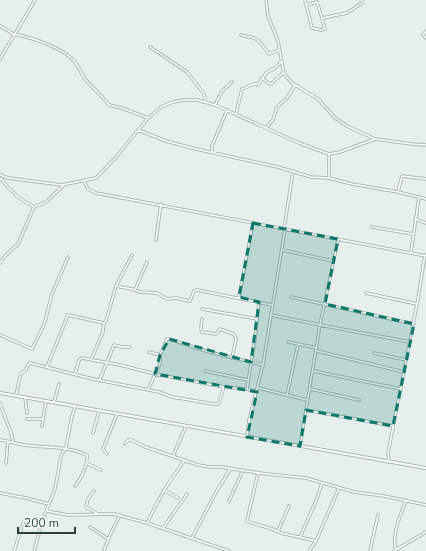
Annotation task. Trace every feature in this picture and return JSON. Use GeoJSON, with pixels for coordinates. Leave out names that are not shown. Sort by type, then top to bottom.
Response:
{"type":"FeatureCollection","features":[{"type":"Feature","properties":{"kind":"street"},"geometry":{"type":"LineString","coordinates":[[0,59],[35,0]]}},
{"type":"Feature","properties":{"kind":"street"},"geometry":{"type":"LineString","coordinates":[[266,0],[268,16],[278,41],[284,72],[292,83],[318,99],[335,118],[347,126],[375,139],[426,145]]}},
{"type":"Feature","properties":{"kind":"street"},"geometry":{"type":"LineString","coordinates":[[305,0],[306,5],[312,28],[321,30],[325,29],[317,2],[306,5]]}},
{"type":"Feature","properties":{"kind":"street"},"geometry":{"type":"LineString","coordinates":[[322,18],[347,13],[362,3],[361,0]]}},
{"type":"Feature","properties":{"kind":"street"},"geometry":{"type":"LineString","coordinates":[[0,26],[14,35],[34,38],[66,55],[74,62],[85,79],[102,95],[109,105],[122,108],[148,118]]}},
{"type":"Feature","properties":{"kind":"street"},"geometry":{"type":"LineString","coordinates":[[426,30],[423,35],[426,38]]}},
{"type":"Feature","properties":{"kind":"street"},"geometry":{"type":"LineString","coordinates":[[241,35],[254,38],[259,41],[269,54],[279,50]]}},
{"type":"Feature","properties":{"kind":"street"},"geometry":{"type":"LineString","coordinates":[[150,48],[187,72],[204,94],[206,103]]}},
{"type":"Feature","properties":{"kind":"street"},"geometry":{"type":"LineString","coordinates":[[236,114],[242,89],[254,84],[259,84],[268,71],[272,71],[281,62]]}},
{"type":"Feature","properties":{"kind":"street"},"geometry":{"type":"LineString","coordinates":[[262,78],[271,84],[284,72]]}},
{"type":"Feature","properties":{"kind":"street"},"geometry":{"type":"LineString","coordinates":[[215,105],[222,92],[232,82]]}},
{"type":"Feature","properties":{"kind":"street"},"geometry":{"type":"LineString","coordinates":[[266,128],[273,120],[277,107],[287,98],[295,85]]}},
{"type":"Feature","properties":{"kind":"street"},"geometry":{"type":"LineString","coordinates":[[0,175],[8,178],[65,184],[96,178],[117,156],[148,118],[163,106],[184,100],[197,100],[215,105],[329,154],[340,152],[375,139]]}},
{"type":"Feature","properties":{"kind":"street"},"geometry":{"type":"LineString","coordinates":[[212,152],[212,146],[227,110]]}},
{"type":"Feature","properties":{"kind":"street"},"geometry":{"type":"LineString","coordinates":[[138,130],[166,141],[278,167],[311,177],[329,178],[426,199]]}},
{"type":"Feature","properties":{"kind":"street"},"geometry":{"type":"LineString","coordinates":[[329,154],[329,178]]}},
{"type":"Feature","properties":{"kind":"street"},"geometry":{"type":"LineString","coordinates":[[246,437],[263,365],[293,172]]}},
{"type":"Feature","properties":{"kind":"street"},"geometry":{"type":"LineString","coordinates":[[398,192],[402,176],[426,179]]}},
{"type":"Feature","properties":{"kind":"street"},"geometry":{"type":"LineString","coordinates":[[0,178],[9,190],[34,207]]}},
{"type":"Feature","properties":{"kind":"street"},"geometry":{"type":"LineString","coordinates":[[84,181],[88,189],[96,193],[161,204],[425,256],[418,304],[388,453],[389,462]]}},
{"type":"Feature","properties":{"kind":"street"},"geometry":{"type":"LineString","coordinates":[[0,263],[18,244],[34,207],[46,202],[65,184]]}},
{"type":"Feature","properties":{"kind":"street"},"geometry":{"type":"LineString","coordinates":[[411,253],[419,197]]}},
{"type":"Feature","properties":{"kind":"street"},"geometry":{"type":"LineString","coordinates":[[156,240],[161,204]]}},
{"type":"Feature","properties":{"kind":"street"},"geometry":{"type":"LineString","coordinates":[[415,219],[426,224]]}},
{"type":"Feature","properties":{"kind":"street"},"geometry":{"type":"LineString","coordinates":[[238,297],[254,223]]}},
{"type":"Feature","properties":{"kind":"street"},"geometry":{"type":"LineString","coordinates":[[372,227],[413,234]]}},
{"type":"Feature","properties":{"kind":"street"},"geometry":{"type":"LineString","coordinates":[[300,446],[320,325],[338,239]]}},
{"type":"Feature","properties":{"kind":"street"},"geometry":{"type":"LineString","coordinates":[[282,250],[333,261]]}},
{"type":"Feature","properties":{"kind":"street"},"geometry":{"type":"LineString","coordinates":[[92,360],[103,332],[104,323],[106,321],[116,286],[132,255]]}},
{"type":"Feature","properties":{"kind":"street"},"geometry":{"type":"LineString","coordinates":[[0,335],[32,349],[44,324],[52,294],[68,258]]}},
{"type":"Feature","properties":{"kind":"street"},"geometry":{"type":"LineString","coordinates":[[135,290],[146,262]]}},
{"type":"Feature","properties":{"kind":"street"},"geometry":{"type":"LineString","coordinates":[[116,286],[157,293],[167,299],[176,298],[190,301],[194,292],[197,290],[272,305]]}},
{"type":"Feature","properties":{"kind":"street"},"geometry":{"type":"LineString","coordinates":[[366,293],[418,304]]}},
{"type":"Feature","properties":{"kind":"street"},"geometry":{"type":"LineString","coordinates":[[291,297],[414,324]]}},
{"type":"Feature","properties":{"kind":"street"},"geometry":{"type":"LineString","coordinates":[[247,389],[259,302]]}},
{"type":"Feature","properties":{"kind":"street"},"geometry":{"type":"LineString","coordinates":[[202,309],[257,319]]}},
{"type":"Feature","properties":{"kind":"street"},"geometry":{"type":"LineString","coordinates":[[47,367],[68,315],[104,323]]}},
{"type":"Feature","properties":{"kind":"street"},"geometry":{"type":"LineString","coordinates":[[271,315],[410,342]]}},
{"type":"Feature","properties":{"kind":"street"},"geometry":{"type":"LineString","coordinates":[[202,320],[202,332],[216,334],[220,329],[234,334],[236,339],[232,358]]}},
{"type":"Feature","properties":{"kind":"street"},"geometry":{"type":"LineString","coordinates":[[148,390],[160,363],[160,355],[168,339],[187,346],[263,365]]}},
{"type":"Feature","properties":{"kind":"street"},"geometry":{"type":"LineString","coordinates":[[288,342],[404,372]]}},
{"type":"Feature","properties":{"kind":"street"},"geometry":{"type":"LineString","coordinates":[[287,395],[298,344]]}},
{"type":"Feature","properties":{"kind":"street"},"geometry":{"type":"LineString","coordinates":[[100,379],[114,345],[130,347]]}},
{"type":"Feature","properties":{"kind":"street"},"geometry":{"type":"LineString","coordinates":[[149,352],[160,355]]}},
{"type":"Feature","properties":{"kind":"street"},"geometry":{"type":"LineString","coordinates":[[374,353],[406,360]]}},
{"type":"Feature","properties":{"kind":"street"},"geometry":{"type":"LineString","coordinates":[[74,374],[79,360],[82,358],[106,362],[155,374],[224,387],[247,389],[257,392]]}},
{"type":"Feature","properties":{"kind":"street"},"geometry":{"type":"LineString","coordinates":[[16,395],[21,373],[26,370],[29,363],[171,396],[216,404],[219,403],[224,387]]}},
{"type":"Feature","properties":{"kind":"street"},"geometry":{"type":"LineString","coordinates":[[205,371],[248,380]]}},
{"type":"Feature","properties":{"kind":"street"},"geometry":{"type":"LineString","coordinates":[[313,371],[401,389]]}},
{"type":"Feature","properties":{"kind":"street"},"geometry":{"type":"LineString","coordinates":[[54,402],[59,384]]}},
{"type":"Feature","properties":{"kind":"street"},"geometry":{"type":"LineString","coordinates":[[258,388],[307,400]]}},
{"type":"Feature","properties":{"kind":"street"},"geometry":{"type":"LineString","coordinates":[[310,389],[359,400]]}},
{"type":"Feature","properties":{"kind":"street"},"geometry":{"type":"LineString","coordinates":[[0,392],[99,411],[426,468]]}},
{"type":"Feature","properties":{"kind":"street"},"geometry":{"type":"LineString","coordinates":[[25,397],[27,413]]}},
{"type":"Feature","properties":{"kind":"street"},"geometry":{"type":"LineString","coordinates":[[42,426],[46,401]]}},
{"type":"Feature","properties":{"kind":"street"},"geometry":{"type":"LineString","coordinates":[[0,403],[11,434],[12,442]]}},
{"type":"Feature","properties":{"kind":"street"},"geometry":{"type":"LineString","coordinates":[[34,551],[43,519],[57,481],[61,456],[66,447],[75,406]]}},
{"type":"Feature","properties":{"kind":"street"},"geometry":{"type":"LineString","coordinates":[[306,410],[393,426]]}},
{"type":"Feature","properties":{"kind":"street"},"geometry":{"type":"LineString","coordinates":[[93,433],[99,411]]}},
{"type":"Feature","properties":{"kind":"street"},"geometry":{"type":"LineString","coordinates":[[107,454],[103,449],[117,414]]}},
{"type":"Feature","properties":{"kind":"street"},"geometry":{"type":"LineString","coordinates":[[28,419],[43,419]]}},
{"type":"Feature","properties":{"kind":"street"},"geometry":{"type":"LineString","coordinates":[[174,456],[186,426]]}},
{"type":"Feature","properties":{"kind":"street"},"geometry":{"type":"LineString","coordinates":[[0,440],[22,445],[74,450],[87,455],[86,463],[79,482],[75,486]]}},
{"type":"Feature","properties":{"kind":"street"},"geometry":{"type":"LineString","coordinates":[[125,444],[128,440],[132,440],[143,446],[198,465],[298,477],[322,482],[339,488],[426,505]]}},
{"type":"Feature","properties":{"kind":"street"},"geometry":{"type":"LineString","coordinates":[[6,463],[8,441]]}},
{"type":"Feature","properties":{"kind":"street"},"geometry":{"type":"LineString","coordinates":[[147,523],[164,490],[184,460]]}},
{"type":"Feature","properties":{"kind":"street"},"geometry":{"type":"LineString","coordinates":[[86,463],[101,470]]}},
{"type":"Feature","properties":{"kind":"street"},"geometry":{"type":"LineString","coordinates":[[192,538],[215,494],[231,468]]}},
{"type":"Feature","properties":{"kind":"street"},"geometry":{"type":"LineString","coordinates":[[229,501],[243,470]]}},
{"type":"Feature","properties":{"kind":"street"},"geometry":{"type":"LineString","coordinates":[[258,473],[246,522],[278,530],[281,533],[316,541]]}},
{"type":"Feature","properties":{"kind":"street"},"geometry":{"type":"LineString","coordinates":[[300,537],[316,501],[322,482]]}},
{"type":"Feature","properties":{"kind":"street"},"geometry":{"type":"LineString","coordinates":[[310,551],[316,541],[339,488]]}},
{"type":"Feature","properties":{"kind":"street"},"geometry":{"type":"LineString","coordinates":[[164,490],[178,498]]}},
{"type":"Feature","properties":{"kind":"street"},"geometry":{"type":"LineString","coordinates":[[94,491],[88,499],[86,507],[98,514]]}},
{"type":"Feature","properties":{"kind":"street"},"geometry":{"type":"LineString","coordinates":[[0,493],[49,504]]}},
{"type":"Feature","properties":{"kind":"street"},"geometry":{"type":"LineString","coordinates":[[164,528],[187,494]]}},
{"type":"Feature","properties":{"kind":"street"},"geometry":{"type":"LineString","coordinates":[[396,550],[394,542],[406,500]]}},
{"type":"Feature","properties":{"kind":"street"},"geometry":{"type":"LineString","coordinates":[[278,530],[288,506]]}},
{"type":"Feature","properties":{"kind":"street"},"geometry":{"type":"LineString","coordinates":[[47,511],[68,515],[120,515],[164,528],[228,551]]}},
{"type":"Feature","properties":{"kind":"street"},"geometry":{"type":"LineString","coordinates":[[104,550],[120,515]]}},
{"type":"Feature","properties":{"kind":"street"},"geometry":{"type":"LineString","coordinates":[[370,551],[378,515]]}},
{"type":"Feature","properties":{"kind":"street"},"geometry":{"type":"LineString","coordinates":[[14,551],[24,521]]}},
{"type":"Feature","properties":{"kind":"street"},"geometry":{"type":"LineString","coordinates":[[90,527],[108,539]]}},
{"type":"Feature","properties":{"kind":"street"},"geometry":{"type":"LineString","coordinates":[[394,551],[426,532]]}},
{"type":"Feature","properties":{"kind":"highlighted area"},"geometry":{"type":"Polygon","coordinates":[[[253,223],[338,239],[325,304],[414,324],[393,426],[306,410],[300,446],[247,437],[257,392],[155,374],[160,355],[169,339],[251,362],[259,302],[239,297],[253,223]]]}}]}
